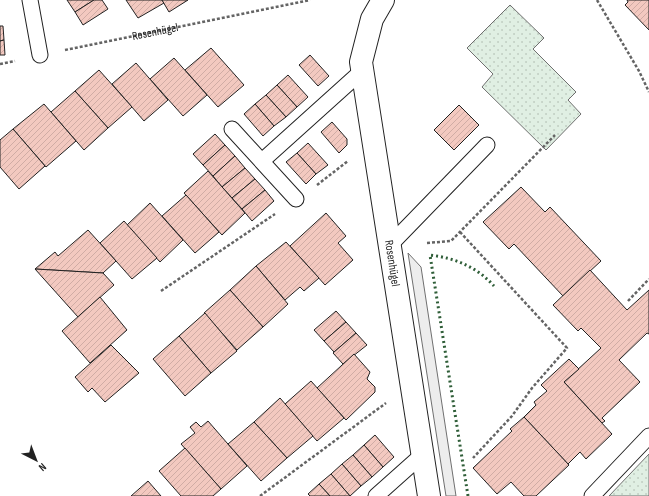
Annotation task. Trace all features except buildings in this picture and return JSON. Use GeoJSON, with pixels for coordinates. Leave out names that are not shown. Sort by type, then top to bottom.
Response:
{"type":"FeatureCollection","features":[{"type":"Feature","properties":{"kind":"street","name":"Rosenhügel"},"geometry":{"type":"LineString","coordinates":[[383,0],[372,19],[362,62],[362,70],[410,385],[429,496]]}},
{"type":"Feature","properties":{"kind":"lane"},"geometry":{"type":"LineString","coordinates":[[30,0],[40,55]]}},
{"type":"Feature","properties":{"kind":"lane"},"geometry":{"type":"LineString","coordinates":[[262,161],[362,70]]}},
{"type":"Feature","properties":{"kind":"lane"},"geometry":{"type":"LineString","coordinates":[[232,129],[296,199]]}},
{"type":"Feature","properties":{"kind":"lane"},"geometry":{"type":"LineString","coordinates":[[389,246],[487,145]]}},
{"type":"Feature","properties":{"kind":"lane"},"geometry":{"type":"LineString","coordinates":[[592,496],[649,436]]}},
{"type":"Feature","properties":{"kind":"lane"},"geometry":{"type":"LineString","coordinates":[[376,496],[422,455]]}},
{"type":"Feature","properties":{"kind":"path","name":"Rosenhügel"},"geometry":{"type":"LineString","coordinates":[[0,64],[310,0]]}},
{"type":"Feature","properties":{"kind":"path"},"geometry":{"type":"LineString","coordinates":[[597,0],[639,71],[649,92]]}},
{"type":"Feature","properties":{"kind":"path"},"geometry":{"type":"LineString","coordinates":[[389,246],[451,241],[555,135]]}},
{"type":"Feature","properties":{"kind":"path"},"geometry":{"type":"LineString","coordinates":[[161,291],[296,199],[373,142]]}},
{"type":"Feature","properties":{"kind":"path"},"geometry":{"type":"LineString","coordinates":[[460,232],[567,348],[532,388],[512,416],[473,458]]}},
{"type":"Feature","properties":{"kind":"path"},"geometry":{"type":"LineString","coordinates":[[628,301],[649,280]]}},
{"type":"Feature","properties":{"kind":"path"},"geometry":{"type":"LineString","coordinates":[[260,496],[410,385]]}},
{"type":"Feature","properties":{"kind":"green space"},"geometry":{"type":"Polygon","coordinates":[[[510,5],[544,38],[533,49],[576,92],[568,100],[581,114],[546,150],[482,87],[493,74],[467,48],[510,5]]]}},
{"type":"Feature","properties":{"kind":"green space"},"geometry":{"type":"Polygon","coordinates":[[[649,454],[649,496],[609,496],[649,454]]]}},
{"type":"Feature","properties":{"kind":"shaded area"},"geometry":{"type":"Polygon","coordinates":[[[408,253],[421,267],[456,496],[446,496],[408,253]]]}},
{"type":"Feature","properties":{"kind":"hedge"},"geometry":{"type":"LineString","coordinates":[[468,496],[430,255],[448,258],[465,264],[487,279],[494,286]]}}]}
